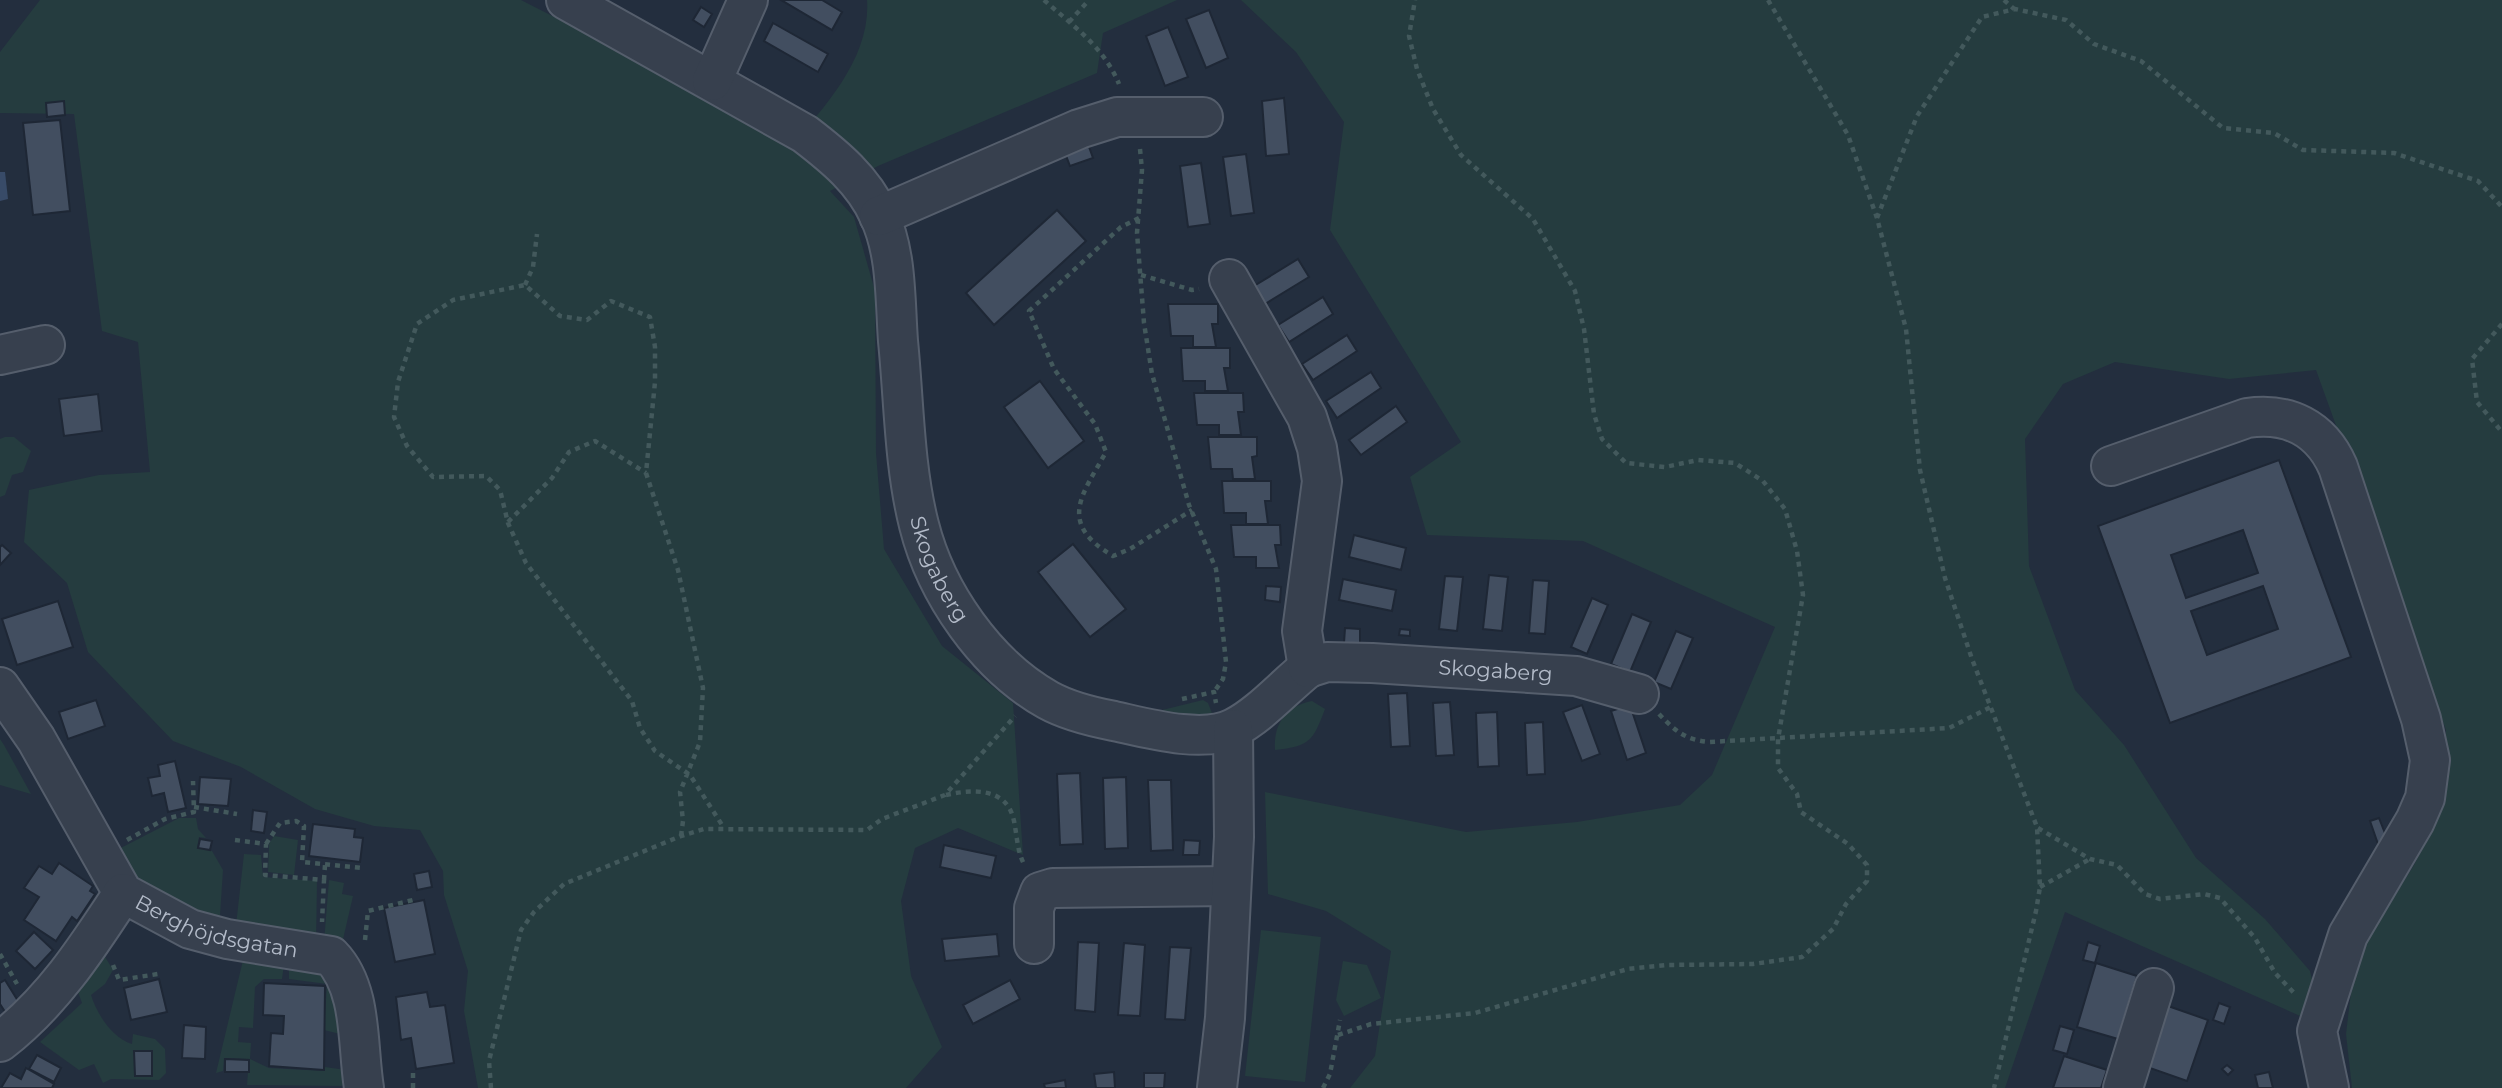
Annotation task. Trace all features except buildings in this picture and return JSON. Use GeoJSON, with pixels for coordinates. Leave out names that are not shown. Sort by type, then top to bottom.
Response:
{"type":"FeatureCollection","features":[{"type":"Feature","properties":{"kind":"street","name":"Skogaberg"},"geometry":{"type":"LineString","coordinates":[[566,0],[805,134],[834,156],[861,184],[880,216],[891,252],[910,480],[929,558],[982,644],[1012,674],[1049,700],[1106,719],[1164,731],[1216,733],[1233,729],[1308,668],[1327,662],[1384,663],[1576,676],[1639,694]]}},
{"type":"Feature","properties":{"kind":"street"},"geometry":{"type":"LineString","coordinates":[[712,81],[748,0]]}},
{"type":"Feature","properties":{"kind":"street"},"geometry":{"type":"LineString","coordinates":[[880,216],[1028,149],[1091,125],[1132,116],[1203,117]]}},
{"type":"Feature","properties":{"kind":"street"},"geometry":{"type":"LineString","coordinates":[[1229,279],[1307,417],[1317,448],[1322,481],[1302,631],[1308,668]]}},
{"type":"Feature","properties":{"kind":"street"},"geometry":{"type":"LineString","coordinates":[[0,355],[45,345]]}},
{"type":"Feature","properties":{"kind":"street"},"geometry":{"type":"LineString","coordinates":[[2111,466],[2247,418],[2268,415],[2298,423],[2330,448],[2421,719],[2430,760],[2425,799],[2415,821],[2361,909],[2337,963],[2317,1031],[2329,1088]]}},
{"type":"Feature","properties":{"kind":"street","name":"Berghöjdsgatan"},"geometry":{"type":"LineString","coordinates":[[0,687],[36,739],[123,893],[190,929],[227,939],[331,956],[351,984],[363,1088]]}},
{"type":"Feature","properties":{"kind":"street"},"geometry":{"type":"LineString","coordinates":[[1217,1088],[1225,1018],[1231,886],[1233,729]]}},
{"type":"Feature","properties":{"kind":"street"},"geometry":{"type":"LineString","coordinates":[[1034,944],[1034,908],[1040,892],[1053,888],[1231,886]]}},
{"type":"Feature","properties":{"kind":"street"},"geometry":{"type":"LineString","coordinates":[[0,1042],[19,1027],[62,982],[123,893]]}},
{"type":"Feature","properties":{"kind":"street"},"geometry":{"type":"LineString","coordinates":[[2123,1088],[2154,988]]}},
{"type":"Feature","properties":{"kind":"path"},"geometry":{"type":"LineString","coordinates":[[1044,0],[1110,62],[1132,116],[1140,144],[1142,170],[1137,233],[1152,374],[1192,510],[1216,569],[1226,662],[1223,679],[1214,692]]}},
{"type":"Feature","properties":{"kind":"path"},"geometry":{"type":"LineString","coordinates":[[1069,22],[1089,0]]}},
{"type":"Feature","properties":{"kind":"path"},"geometry":{"type":"LineString","coordinates":[[1338,1035],[1371,1024],[1475,1013],[1581,980],[1628,969],[1667,965],[1754,964],[1802,957],[1833,929],[1846,904],[1867,881],[1867,865],[1848,844],[1801,812],[1797,794],[1778,768],[1778,739],[1803,595],[1797,551],[1785,509],[1763,481],[1735,463],[1698,460],[1665,467],[1626,463],[1602,439],[1594,414],[1584,329],[1574,291],[1533,219],[1461,155],[1433,109],[1416,69],[1409,36],[1415,0]]}},
{"type":"Feature","properties":{"kind":"path"},"geometry":{"type":"LineString","coordinates":[[1769,0],[1848,135],[1877,218],[1906,329],[1923,483],[1945,578],[2037,827],[2040,887],[2029,949],[1994,1088]]}},
{"type":"Feature","properties":{"kind":"path"},"geometry":{"type":"LineString","coordinates":[[2004,0],[2015,9]]}},
{"type":"Feature","properties":{"kind":"path"},"geometry":{"type":"LineString","coordinates":[[1877,218],[1917,116],[1931,94],[1982,17],[2015,9],[2066,20],[2094,44],[2141,61],[2223,128],[2274,133],[2303,150],[2394,153],[2478,181],[2502,207]]}},
{"type":"Feature","properties":{"kind":"path"},"geometry":{"type":"LineString","coordinates":[[1139,218],[1121,227],[1029,311],[1054,369],[1095,424],[1106,452],[1080,497],[1079,520],[1097,546],[1113,556],[1130,550],[1192,510]]}},
{"type":"Feature","properties":{"kind":"path"},"geometry":{"type":"LineString","coordinates":[[525,285],[533,267],[537,234]]}},
{"type":"Feature","properties":{"kind":"path"},"geometry":{"type":"LineString","coordinates":[[1141,275],[1192,290],[1215,287],[1229,279]]}},
{"type":"Feature","properties":{"kind":"path"},"geometry":{"type":"LineString","coordinates":[[525,285],[560,316],[587,320],[611,301],[650,317],[655,347],[646,472],[678,570],[703,688],[700,742],[690,775],[680,792],[681,836]]}},
{"type":"Feature","properties":{"kind":"path"},"geometry":{"type":"LineString","coordinates":[[525,285],[453,300],[417,324],[398,382],[394,417],[407,446],[433,477],[486,476],[500,490],[508,523],[526,563],[632,701],[640,728],[655,751],[690,775],[724,828]]}},
{"type":"Feature","properties":{"kind":"path"},"geometry":{"type":"LineString","coordinates":[[2502,324],[2472,359],[2477,402],[2502,432]]}},
{"type":"Feature","properties":{"kind":"path"},"geometry":{"type":"LineString","coordinates":[[508,523],[552,478],[569,452],[595,441],[646,472]]}},
{"type":"Feature","properties":{"kind":"path"},"geometry":{"type":"LineString","coordinates":[[946,795],[1035,690]]}},
{"type":"Feature","properties":{"kind":"path"},"geometry":{"type":"LineString","coordinates":[[1639,694],[1675,731],[1689,740],[1710,742],[1949,728],[1991,707]]}},
{"type":"Feature","properties":{"kind":"path"},"geometry":{"type":"LineString","coordinates":[[101,855],[165,819],[194,812],[193,781]]}},
{"type":"Feature","properties":{"kind":"path"},"geometry":{"type":"LineString","coordinates":[[491,1088],[489,1061],[500,1008],[521,930],[534,912],[564,884],[681,836],[704,829],[724,828],[867,830],[882,819],[946,795],[969,790],[991,792],[1004,801],[1013,816],[1021,860],[1040,892]]}},
{"type":"Feature","properties":{"kind":"path"},"geometry":{"type":"LineString","coordinates":[[194,807],[237,814]]}},
{"type":"Feature","properties":{"kind":"path"},"geometry":{"type":"LineString","coordinates":[[324,880],[265,874],[266,844],[280,823],[302,822],[302,862],[362,868]]}},
{"type":"Feature","properties":{"kind":"path"},"geometry":{"type":"LineString","coordinates":[[2037,827],[2090,859],[2117,865],[2145,894],[2160,899],[2204,894],[2220,898],[2255,938],[2275,973],[2296,995],[2317,1031]]}},
{"type":"Feature","properties":{"kind":"path"},"geometry":{"type":"LineString","coordinates":[[235,840],[266,844]]}},
{"type":"Feature","properties":{"kind":"path"},"geometry":{"type":"LineString","coordinates":[[2040,887],[2090,859]]}},
{"type":"Feature","properties":{"kind":"path"},"geometry":{"type":"LineString","coordinates":[[320,954],[325,864]]}},
{"type":"Feature","properties":{"kind":"path"},"geometry":{"type":"LineString","coordinates":[[365,940],[368,911],[417,899]]}},
{"type":"Feature","properties":{"kind":"path"},"geometry":{"type":"LineString","coordinates":[[95,936],[120,980],[158,974]]}},
{"type":"Feature","properties":{"kind":"path"},"geometry":{"type":"LineString","coordinates":[[1323,1088],[1331,1074],[1340,1020]]}},
{"type":"Feature","properties":{"kind":"path"},"geometry":{"type":"LineString","coordinates":[[413,1071],[413,1088]]}},
{"type":"Feature","properties":{"kind":"green space"},"geometry":{"type":"Polygon","coordinates":[[[40,0],[521,0],[658,70],[790,147],[818,115],[844,80],[854,61],[862,41],[867,0],[1177,0],[1103,33],[1097,73],[878,166],[830,191],[854,217],[875,291],[876,453],[884,549],[942,646],[1013,703],[1023,855],[958,828],[915,848],[901,901],[911,976],[942,1047],[906,1088],[478,1088],[464,1011],[468,971],[444,895],[443,871],[420,830],[374,826],[315,809],[241,767],[173,741],[88,652],[67,583],[24,542],[29,490],[99,475],[150,472],[138,342],[102,331],[74,114],[0,113],[0,52],[40,0]]]}},
{"type":"Feature","properties":{"kind":"green space"},"geometry":{"type":"Polygon","coordinates":[[[1241,0],[2502,0],[2502,1088],[2352,1088],[2346,1034],[2352,984],[2367,939],[2414,865],[2442,810],[2446,730],[2316,370],[2229,379],[2115,362],[2063,384],[2025,439],[2029,566],[2075,690],[2124,745],[2196,858],[2265,919],[2310,971],[2315,992],[2307,1019],[2065,912],[2005,1088],[1350,1088],[1375,1056],[1391,951],[1326,911],[1268,894],[1265,792],[1466,832],[1577,822],[1680,805],[1712,775],[1775,627],[1583,541],[1427,535],[1410,477],[1461,442],[1330,230],[1344,122],[1296,52],[1241,0]]]}},
{"type":"Feature","properties":{"kind":"green space"},"geometry":{"type":"Polygon","coordinates":[[[14,437],[31,451],[23,472],[12,475],[5,495],[0,497],[0,439],[14,437]]]}},
{"type":"Feature","properties":{"kind":"green space"},"geometry":{"type":"Polygon","coordinates":[[[1203,700],[1208,703],[1212,713],[1186,717],[1154,712],[1203,700]]]}},
{"type":"Feature","properties":{"kind":"green space"},"geometry":{"type":"Polygon","coordinates":[[[1312,701],[1325,709],[1313,735],[1303,744],[1275,750],[1276,732],[1283,718],[1295,707],[1312,701]]]}},
{"type":"Feature","properties":{"kind":"green space"},"geometry":{"type":"Polygon","coordinates":[[[0,739],[4,745],[31,794],[0,785],[0,739]]]}},
{"type":"Feature","properties":{"kind":"green space"},"geometry":{"type":"Polygon","coordinates":[[[179,818],[196,818],[198,829],[206,838],[199,837],[197,848],[212,851],[223,870],[220,915],[215,926],[153,899],[111,853],[179,818]]]}},
{"type":"Feature","properties":{"kind":"green space"},"geometry":{"type":"Polygon","coordinates":[[[274,836],[298,840],[294,875],[268,872],[269,844],[274,836]]]}},
{"type":"Feature","properties":{"kind":"green space"},"geometry":{"type":"Polygon","coordinates":[[[244,854],[261,855],[263,877],[317,881],[316,944],[235,934],[244,854]]]}},
{"type":"Feature","properties":{"kind":"green space"},"geometry":{"type":"Polygon","coordinates":[[[329,880],[344,883],[342,894],[353,896],[341,948],[324,942],[329,880]]]}},
{"type":"Feature","properties":{"kind":"green space"},"geometry":{"type":"Polygon","coordinates":[[[1261,930],[1321,937],[1305,1082],[1245,1076],[1261,930]]]}},
{"type":"Feature","properties":{"kind":"green space"},"geometry":{"type":"Polygon","coordinates":[[[99,947],[113,970],[105,984],[91,995],[94,1002],[106,1024],[125,1041],[132,1044],[133,1034],[155,1039],[165,1049],[166,1073],[159,1080],[111,1079],[103,1083],[94,1064],[79,1070],[40,1042],[82,1003],[74,981],[99,947]]]}},
{"type":"Feature","properties":{"kind":"green space"},"geometry":{"type":"Polygon","coordinates":[[[244,956],[285,957],[282,979],[264,979],[255,987],[253,1028],[239,1027],[238,1042],[251,1043],[250,1059],[269,1068],[325,1071],[325,1067],[346,1070],[349,1074],[342,1086],[247,1085],[249,1059],[224,1058],[223,1071],[216,1073],[244,956]]]}},
{"type":"Feature","properties":{"kind":"green space"},"geometry":{"type":"Polygon","coordinates":[[[289,956],[330,975],[340,1034],[324,1030],[327,984],[289,979],[289,956]]]}},
{"type":"Feature","properties":{"kind":"green space"},"geometry":{"type":"Polygon","coordinates":[[[1343,961],[1367,965],[1381,998],[1344,1016],[1336,1000],[1343,961]]]}},
{"type":"Feature","properties":{"kind":"water"},"geometry":{"type":"Polygon","coordinates":[[[0,172],[5,172],[8,199],[0,201],[0,172]]]}}]}
